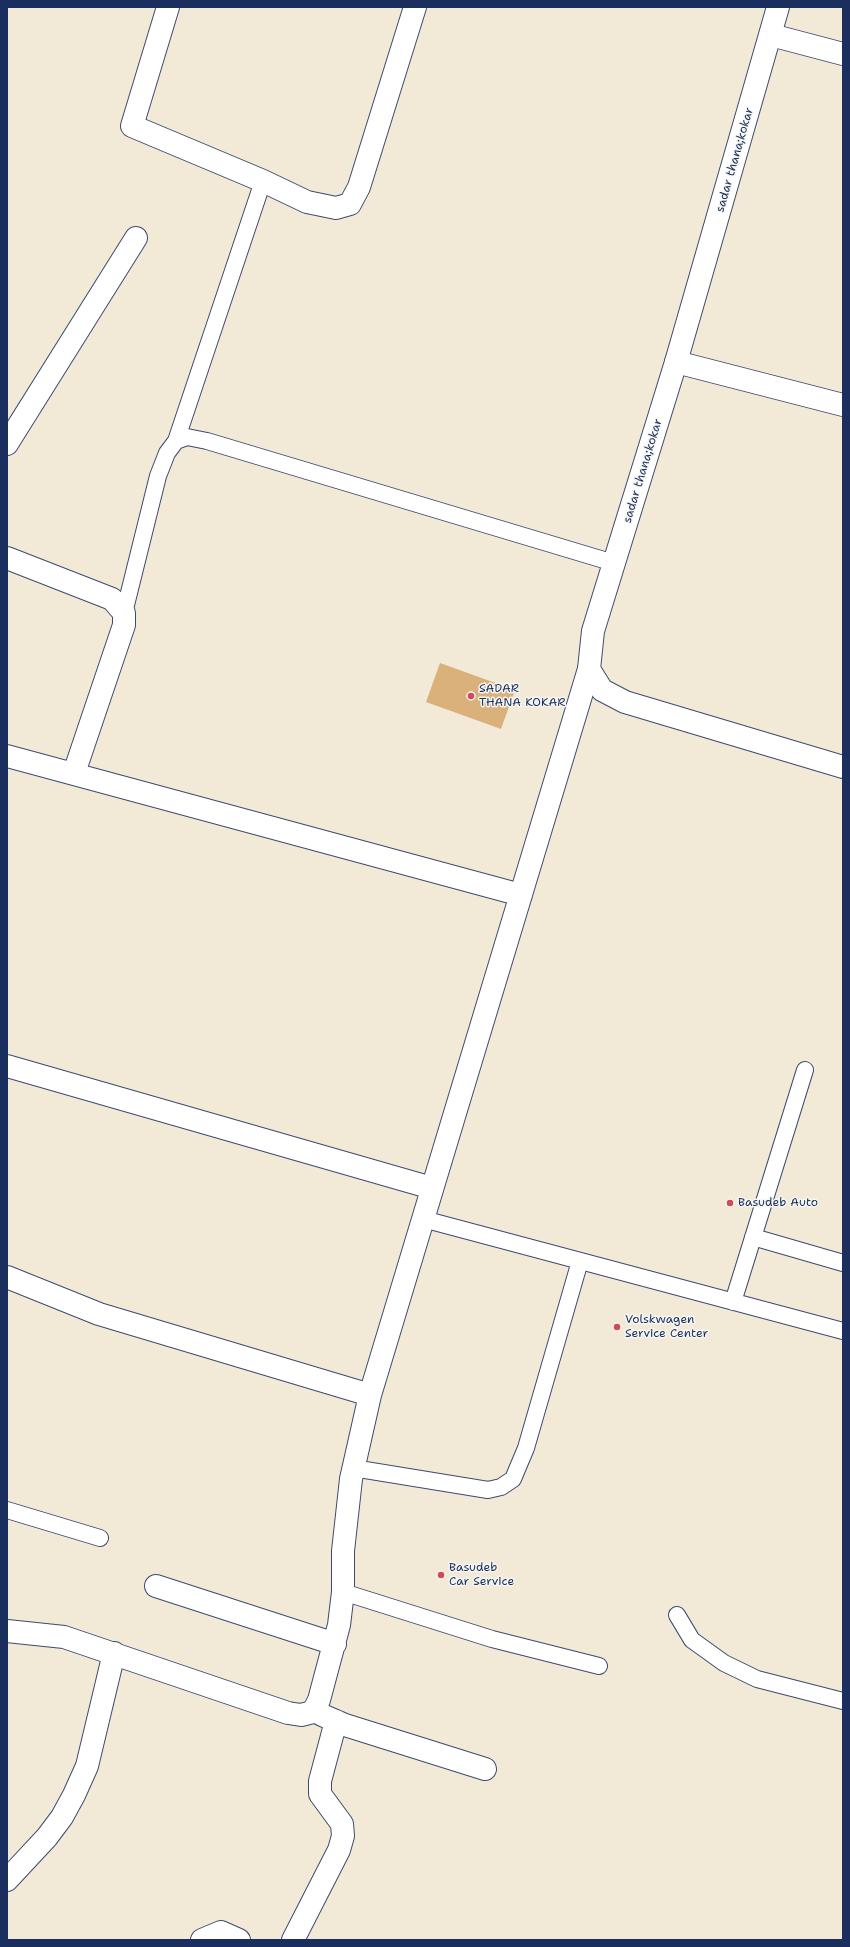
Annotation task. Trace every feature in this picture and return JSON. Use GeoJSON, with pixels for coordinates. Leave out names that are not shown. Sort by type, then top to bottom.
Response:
{"type":"FeatureCollection","features":[{"type":"Feature","properties":{"kind":"street"},"geometry":{"type":"LineString","coordinates":[[168,7],[132,126],[263,181],[307,202],[336,208],[350,204],[359,188],[415,7]]}},
{"type":"Feature","properties":{"kind":"street","name":"sadar thana;kokar"},"geometry":{"type":"LineString","coordinates":[[313,1712],[319,1700],[340,1625],[343,1592],[343,1551],[353,1468],[370,1395],[589,669],[594,631],[676,362],[778,7]]}},
{"type":"Feature","properties":{"kind":"street"},"geometry":{"type":"LineString","coordinates":[[771,35],[843,54]]}},
{"type":"Feature","properties":{"kind":"street"},"geometry":{"type":"LineString","coordinates":[[7,444],[136,238]]}},
{"type":"Feature","properties":{"kind":"street"},"geometry":{"type":"LineString","coordinates":[[676,362],[843,405]]}},
{"type":"Feature","properties":{"kind":"street"},"geometry":{"type":"LineString","coordinates":[[7,558],[112,599],[124,613],[124,625],[74,773]]}},
{"type":"Feature","properties":{"kind":"street"},"geometry":{"type":"LineString","coordinates":[[589,669],[602,690],[625,702],[843,767]]}},
{"type":"Feature","properties":{"kind":"street"},"geometry":{"type":"LineString","coordinates":[[7,756],[521,895]]}},
{"type":"Feature","properties":{"kind":"street"},"geometry":{"type":"LineString","coordinates":[[7,1066],[432,1188]]}},
{"type":"Feature","properties":{"kind":"street"},"geometry":{"type":"LineString","coordinates":[[7,1277],[99,1314],[370,1395]]}},
{"type":"Feature","properties":{"kind":"street"},"geometry":{"type":"LineString","coordinates":[[156,1586],[335,1644]]}},
{"type":"Feature","properties":{"kind":"street"},"geometry":{"type":"LineString","coordinates":[[7,1630],[64,1637],[288,1713],[301,1715],[313,1712],[336,1721],[485,1769]]}},
{"type":"Feature","properties":{"kind":"street"},"geometry":{"type":"LineString","coordinates":[[7,1880],[47,1837],[62,1817],[74,1795],[87,1766],[114,1653]]}},
{"type":"Feature","properties":{"kind":"street"},"geometry":{"type":"LineString","coordinates":[[293,1940],[339,1850],[344,1836],[342,1824],[320,1794],[320,1781],[336,1721]]}},
{"type":"Feature","properties":{"kind":"street"},"geometry":{"type":"LineString","coordinates":[[202,1940],[221,1932],[239,1940]]}},
{"type":"Feature","properties":{"kind":"lane"},"geometry":{"type":"LineString","coordinates":[[124,613],[158,476],[167,454],[176,442],[263,181]]}},
{"type":"Feature","properties":{"kind":"lane"},"geometry":{"type":"LineString","coordinates":[[176,442],[187,437],[207,442],[614,563]]}},
{"type":"Feature","properties":{"kind":"lane"},"geometry":{"type":"LineString","coordinates":[[733,1302],[805,1070]]}},
{"type":"Feature","properties":{"kind":"lane"},"geometry":{"type":"LineString","coordinates":[[423,1219],[843,1331]]}},
{"type":"Feature","properties":{"kind":"lane"},"geometry":{"type":"LineString","coordinates":[[753,1237],[843,1263]]}},
{"type":"Feature","properties":{"kind":"lane"},"geometry":{"type":"LineString","coordinates":[[353,1468],[488,1490],[501,1487],[513,1479],[526,1448],[580,1261]]}},
{"type":"Feature","properties":{"kind":"lane"},"geometry":{"type":"LineString","coordinates":[[7,1510],[100,1538]]}},
{"type":"Feature","properties":{"kind":"lane"},"geometry":{"type":"LineString","coordinates":[[343,1592],[492,1638],[599,1666]]}},
{"type":"Feature","properties":{"kind":"lane"},"geometry":{"type":"LineString","coordinates":[[677,1615],[692,1640],[724,1664],[757,1679],[843,1701]]}},
{"type":"Feature","properties":{"kind":"building","name":"SADAR THANA KOKAR"},"geometry":{"type":"Polygon","coordinates":[[[440,663],[515,690],[501,729],[426,702],[440,663]]]}},
{"type":"Feature","properties":{"kind":"place","name":"SADAR THANA KOKAR"},"geometry":{"type":"Point","coordinates":[471,696]}},
{"type":"Feature","properties":{"kind":"place","name":"Basudeb Auto"},"geometry":{"type":"Point","coordinates":[730,1203]}},
{"type":"Feature","properties":{"kind":"place","name":"Volskwagen Service Center"},"geometry":{"type":"Point","coordinates":[617,1327]}},
{"type":"Feature","properties":{"kind":"place","name":"Basudeb Car Service"},"geometry":{"type":"Point","coordinates":[441,1575]}}]}
